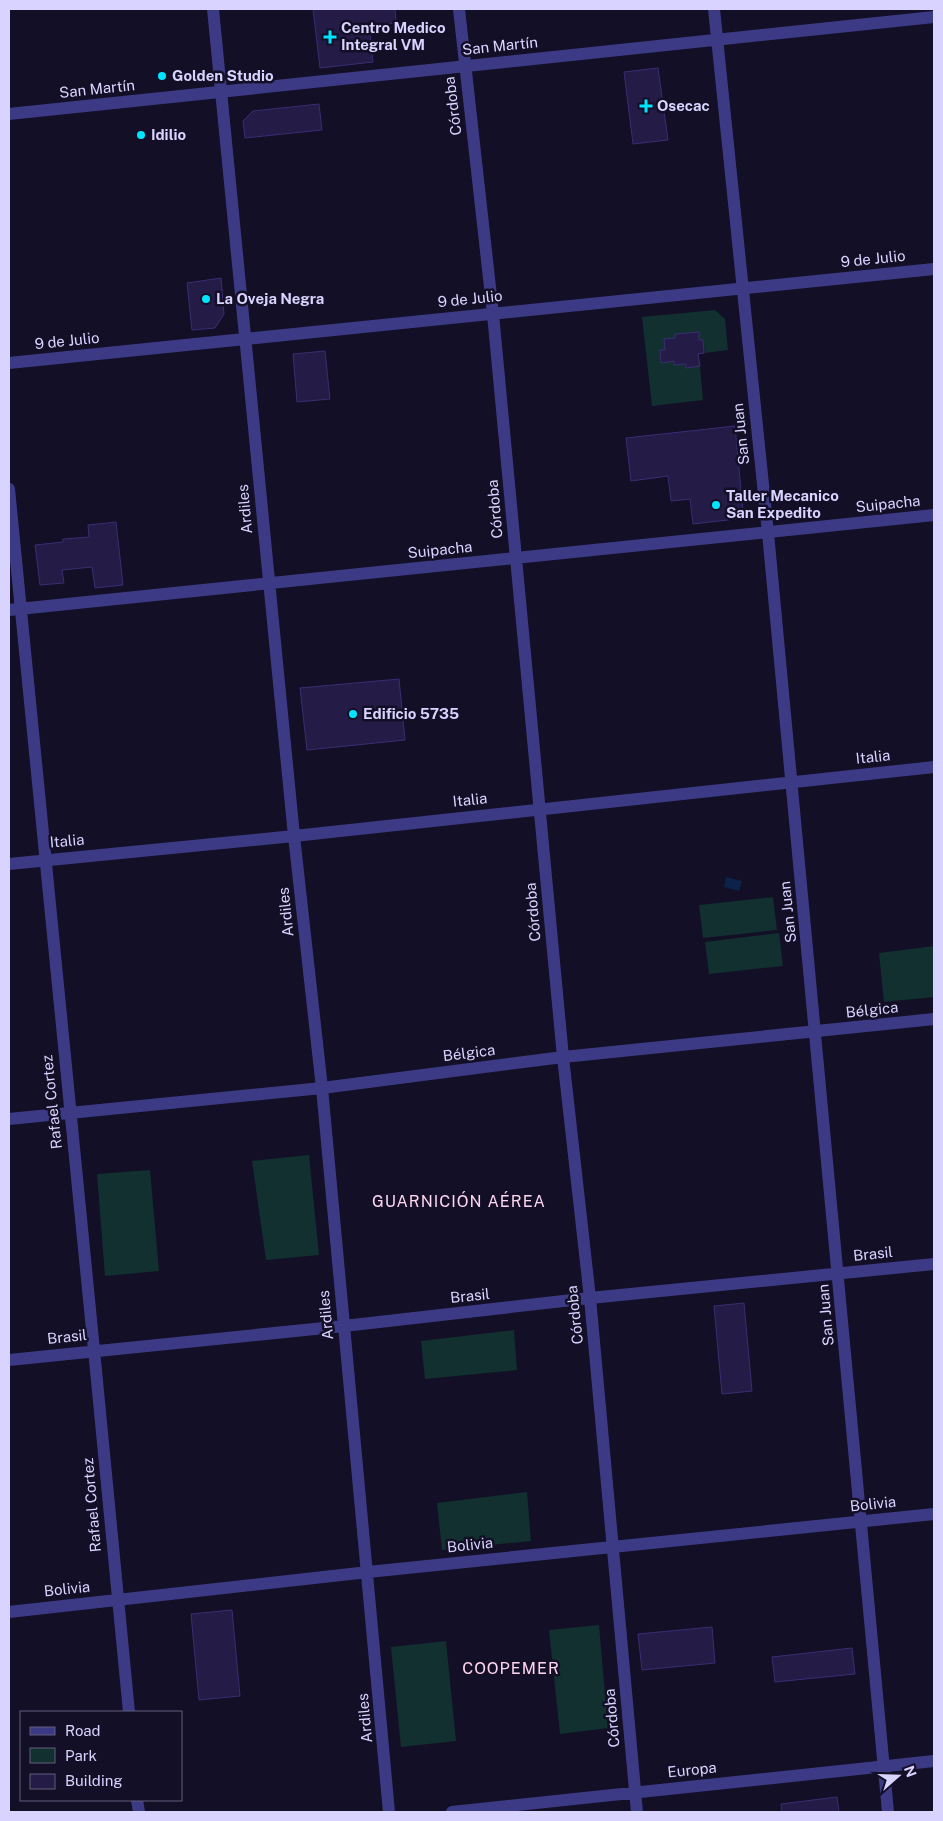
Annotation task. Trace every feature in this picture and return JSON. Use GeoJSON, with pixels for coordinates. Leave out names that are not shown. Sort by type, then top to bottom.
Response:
{"type":"FeatureCollection","features":[{"type":"Feature","properties":{"kind":"street","name":"Ardiles"},"geometry":{"type":"LineString","coordinates":[[213,9],[246,338],[268,584],[322,1088],[389,1812]]}},
{"type":"Feature","properties":{"kind":"street","name":"Córdoba"},"geometry":{"type":"LineString","coordinates":[[459,9],[493,314],[563,1057],[590,1298],[638,1812]]}},
{"type":"Feature","properties":{"kind":"street","name":"San Juan"},"geometry":{"type":"LineString","coordinates":[[714,9],[768,533],[839,1273],[888,1812]]}},
{"type":"Feature","properties":{"kind":"street","name":"San Martín"},"geometry":{"type":"LineString","coordinates":[[9,114],[934,17]]}},
{"type":"Feature","properties":{"kind":"street","name":"9 de Julio"},"geometry":{"type":"LineString","coordinates":[[9,363],[934,269]]}},
{"type":"Feature","properties":{"kind":"street","name":"Rafael Cortez"},"geometry":{"type":"LineString","coordinates":[[9,489],[14,610],[45,860],[128,1711]]}},
{"type":"Feature","properties":{"kind":"street","name":"Suipacha"},"geometry":{"type":"LineString","coordinates":[[14,610],[934,515]]}},
{"type":"Feature","properties":{"kind":"street","name":"Italia"},"geometry":{"type":"LineString","coordinates":[[9,864],[294,836],[934,767]]}},
{"type":"Feature","properties":{"kind":"street","name":"Bélgica"},"geometry":{"type":"LineString","coordinates":[[9,1119],[322,1088],[563,1057],[934,1019]]}},
{"type":"Feature","properties":{"kind":"street","name":"Brasil"},"geometry":{"type":"LineString","coordinates":[[9,1360],[344,1326],[590,1298],[934,1264]]}},
{"type":"Feature","properties":{"kind":"street","name":"Bolivia"},"geometry":{"type":"LineString","coordinates":[[9,1612],[368,1572],[934,1514]]}},
{"type":"Feature","properties":{"kind":"street","name":"Europa"},"geometry":{"type":"LineString","coordinates":[[452,1812],[934,1761]]}},
{"type":"Feature","properties":{"kind":"green space"},"geometry":{"type":"Polygon","coordinates":[[[715,310],[725,319],[728,350],[705,353],[703,340],[699,340],[698,332],[676,334],[665,350],[660,351],[661,363],[674,361],[675,365],[686,364],[686,368],[700,366],[703,400],[652,406],[642,317],[715,310]]]}},
{"type":"Feature","properties":{"kind":"green space"},"geometry":{"type":"Polygon","coordinates":[[[773,897],[777,930],[703,938],[699,905],[773,897]]]}},
{"type":"Feature","properties":{"kind":"green space"},"geometry":{"type":"Polygon","coordinates":[[[779,933],[783,966],[709,974],[705,942],[779,933]]]}},
{"type":"Feature","properties":{"kind":"green space"},"geometry":{"type":"Polygon","coordinates":[[[934,946],[934,997],[884,1002],[879,953],[934,946]]]}},
{"type":"Feature","properties":{"kind":"green space"},"geometry":{"type":"Polygon","coordinates":[[[309,1155],[319,1255],[266,1260],[252,1161],[309,1155]]]}},
{"type":"Feature","properties":{"kind":"green space"},"geometry":{"type":"Polygon","coordinates":[[[150,1170],[159,1271],[105,1276],[97,1174],[150,1170]]]}},
{"type":"Feature","properties":{"kind":"green space"},"geometry":{"type":"Polygon","coordinates":[[[514,1330],[517,1370],[425,1379],[421,1341],[514,1330]]]}},
{"type":"Feature","properties":{"kind":"green space"},"geometry":{"type":"Polygon","coordinates":[[[527,1492],[531,1541],[442,1550],[437,1503],[527,1492]]]}},
{"type":"Feature","properties":{"kind":"green space"},"geometry":{"type":"Polygon","coordinates":[[[599,1625],[608,1728],[560,1734],[549,1630],[599,1625]]]}},
{"type":"Feature","properties":{"kind":"green space"},"geometry":{"type":"Polygon","coordinates":[[[446,1641],[456,1741],[401,1747],[391,1647],[446,1641]]]}},
{"type":"Feature","properties":{"kind":"water"},"geometry":{"type":"Polygon","coordinates":[[[726,877],[742,881],[739,891],[724,887],[726,877]]]}},
{"type":"Feature","properties":{"kind":"building"},"geometry":{"type":"Polygon","coordinates":[[[313,9],[395,9],[396,23],[369,26],[373,62],[320,68],[313,9]]]}},
{"type":"Feature","properties":{"kind":"building","name":"Osecac"},"geometry":{"type":"Polygon","coordinates":[[[658,68],[668,140],[633,144],[624,72],[658,68]]]}},
{"type":"Feature","properties":{"kind":"building"},"geometry":{"type":"Polygon","coordinates":[[[319,104],[322,130],[245,138],[243,121],[253,111],[319,104]]]}},
{"type":"Feature","properties":{"kind":"building","name":"La Oveja Negra"},"geometry":{"type":"Polygon","coordinates":[[[221,278],[224,314],[215,328],[192,330],[187,283],[221,278]]]}},
{"type":"Feature","properties":{"kind":"building"},"geometry":{"type":"Polygon","coordinates":[[[699,332],[699,340],[703,340],[704,353],[698,354],[700,366],[686,368],[686,364],[674,365],[674,361],[661,363],[660,350],[665,350],[664,339],[675,338],[675,334],[699,332]]]}},
{"type":"Feature","properties":{"kind":"building"},"geometry":{"type":"Polygon","coordinates":[[[325,351],[330,399],[297,402],[293,354],[325,351]]]}},
{"type":"Feature","properties":{"kind":"building"},"geometry":{"type":"Polygon","coordinates":[[[735,426],[743,511],[736,519],[693,524],[690,499],[671,501],[668,476],[631,481],[626,438],[735,426]]]}},
{"type":"Feature","properties":{"kind":"building"},"geometry":{"type":"Polygon","coordinates":[[[116,522],[123,585],[95,588],[92,567],[62,570],[64,583],[40,585],[35,545],[63,542],[63,539],[89,537],[88,525],[116,522]]]}},
{"type":"Feature","properties":{"kind":"building","name":"Edificio 5735"},"geometry":{"type":"Polygon","coordinates":[[[399,679],[405,740],[307,750],[300,688],[399,679]]]}},
{"type":"Feature","properties":{"kind":"building"},"geometry":{"type":"Polygon","coordinates":[[[744,1303],[752,1391],[722,1394],[714,1306],[744,1303]]]}},
{"type":"Feature","properties":{"kind":"building"},"geometry":{"type":"Polygon","coordinates":[[[232,1610],[240,1696],[199,1700],[191,1614],[232,1610]]]}},
{"type":"Feature","properties":{"kind":"building"},"geometry":{"type":"Polygon","coordinates":[[[712,1627],[715,1663],[642,1670],[638,1634],[712,1627]]]}},
{"type":"Feature","properties":{"kind":"building"},"geometry":{"type":"Polygon","coordinates":[[[852,1648],[855,1674],[775,1682],[772,1657],[852,1648]]]}},
{"type":"Feature","properties":{"kind":"building"},"geometry":{"type":"Polygon","coordinates":[[[837,1797],[839,1812],[782,1812],[781,1804],[837,1797]]]}},
{"type":"Feature","properties":{"kind":"place","name":"Centro Medico Integral VM"},"geometry":{"type":"Point","coordinates":[330,37]}},
{"type":"Feature","properties":{"kind":"place","name":"Golden Studio"},"geometry":{"type":"Point","coordinates":[162,76]}},
{"type":"Feature","properties":{"kind":"place","name":"Osecac"},"geometry":{"type":"Point","coordinates":[646,106]}},
{"type":"Feature","properties":{"kind":"place","name":"Idilio"},"geometry":{"type":"Point","coordinates":[141,135]}},
{"type":"Feature","properties":{"kind":"place","name":"La Oveja Negra"},"geometry":{"type":"Point","coordinates":[206,299]}},
{"type":"Feature","properties":{"kind":"place","name":"Taller Mecanico San Expedito"},"geometry":{"type":"Point","coordinates":[716,505]}},
{"type":"Feature","properties":{"kind":"place","name":"Edificio 5735"},"geometry":{"type":"Point","coordinates":[353,714]}},
{"type":"Feature","properties":{"kind":"district","name":"GUARNICIÓN AÉREA"},"geometry":{"type":"Point","coordinates":[459,1201]}},
{"type":"Feature","properties":{"kind":"district","name":"COOPEMER"},"geometry":{"type":"Point","coordinates":[511,1668]}}]}
